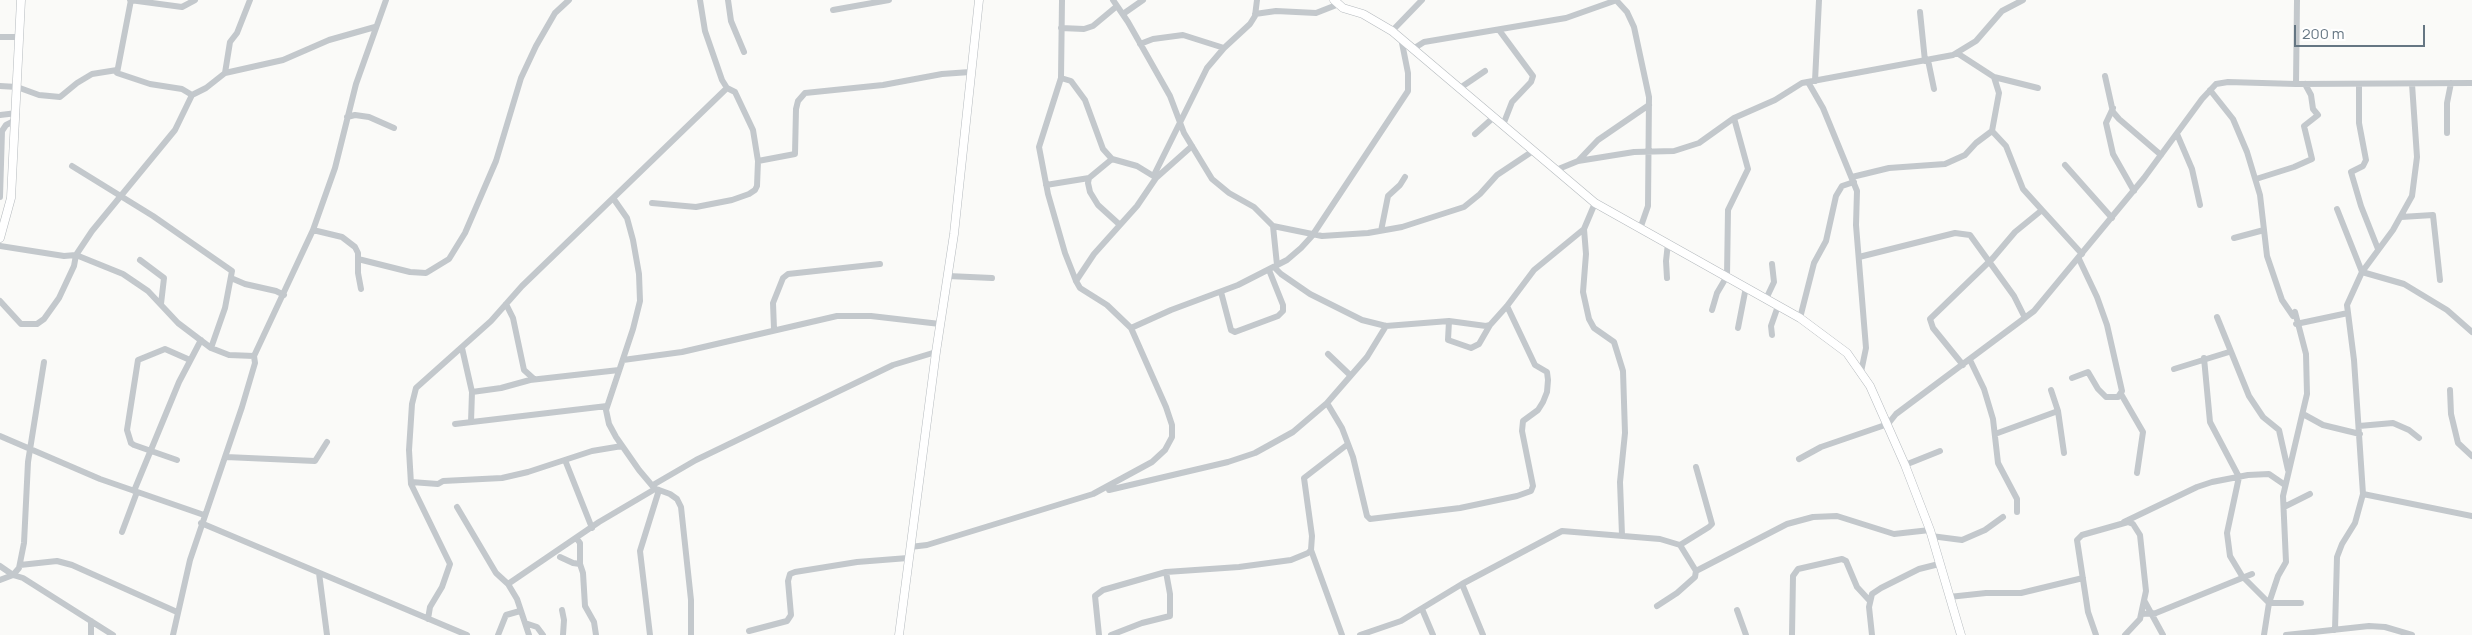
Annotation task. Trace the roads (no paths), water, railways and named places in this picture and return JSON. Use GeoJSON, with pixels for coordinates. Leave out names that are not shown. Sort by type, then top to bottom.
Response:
{"type":"FeatureCollection","features":[{"type":"Feature","properties":{"kind":"main road"},"geometry":{"type":"LineString","coordinates":[[0,238],[11,198],[18,87],[20,0]]}},
{"type":"Feature","properties":{"kind":"main road"},"geometry":{"type":"LineString","coordinates":[[899,635],[963,158],[970,72],[979,0]]}},
{"type":"Feature","properties":{"kind":"main road"},"geometry":{"type":"LineString","coordinates":[[1337,2],[1379,22],[1401,38],[1595,203],[1800,318],[1834,341],[1853,359],[1883,412],[1905,465],[1930,533],[1960,635]]}},
{"type":"Feature","properties":{"kind":"street"},"geometry":{"type":"LineString","coordinates":[[192,95],[182,89],[120,76],[117,74],[117,70],[130,0],[182,7],[195,0]]}},
{"type":"Feature","properties":{"kind":"street"},"geometry":{"type":"LineString","coordinates":[[225,73],[230,42],[237,33],[243,12],[250,0]]}},
{"type":"Feature","properties":{"kind":"street"},"geometry":{"type":"LineString","coordinates":[[173,635],[177,612],[201,523],[226,457],[253,371],[256,359],[254,356],[313,230],[335,168],[356,84],[386,0]]}},
{"type":"Feature","properties":{"kind":"street"},"geometry":{"type":"LineString","coordinates":[[358,259],[410,272],[426,273],[449,259],[465,233],[496,161],[521,78],[536,46],[555,13],[569,0]]}},
{"type":"Feature","properties":{"kind":"street"},"geometry":{"type":"LineString","coordinates":[[652,203],[696,207],[732,200],[749,194],[757,186],[758,161],[754,130],[735,92],[727,88],[705,31],[700,0]]}},
{"type":"Feature","properties":{"kind":"street"},"geometry":{"type":"LineString","coordinates":[[728,0],[731,21],[744,52]]}},
{"type":"Feature","properties":{"kind":"street"},"geometry":{"type":"LineString","coordinates":[[833,10],[889,0]]}},
{"type":"Feature","properties":{"kind":"street"},"geometry":{"type":"LineString","coordinates":[[1062,0],[1061,78],[1039,147],[1046,186],[1064,253],[1076,281],[1080,288],[1122,317],[1131,328],[1172,425],[1172,437],[1165,450],[1152,462],[1093,494]]}},
{"type":"Feature","properties":{"kind":"street"},"geometry":{"type":"LineString","coordinates":[[1123,14],[1143,0]]}},
{"type":"Feature","properties":{"kind":"street"},"geometry":{"type":"LineString","coordinates":[[1076,281],[1094,254],[1137,206],[1155,176],[1200,81],[1224,48],[1250,24],[1255,14],[1257,0]]}},
{"type":"Feature","properties":{"kind":"street"},"geometry":{"type":"LineString","coordinates":[[1392,32],[1422,0]]}},
{"type":"Feature","properties":{"kind":"street"},"geometry":{"type":"LineString","coordinates":[[1413,49],[1424,42],[1576,15],[1616,0],[1627,12],[1634,27],[1645,74],[1649,105],[1648,206],[1640,229]]}},
{"type":"Feature","properties":{"kind":"street"},"geometry":{"type":"LineString","coordinates":[[1815,81],[1819,0]]}},
{"type":"Feature","properties":{"kind":"street"},"geometry":{"type":"LineString","coordinates":[[1556,170],[1578,161],[1649,152],[1674,151],[1699,143],[1734,118],[1808,82],[1958,53],[1976,41],[2002,11],[2022,0]]}},
{"type":"Feature","properties":{"kind":"street"},"geometry":{"type":"LineString","coordinates":[[2296,84],[2297,0]]}},
{"type":"Feature","properties":{"kind":"street"},"geometry":{"type":"LineString","coordinates":[[1255,14],[1282,11],[1316,13],[1337,2]]}},
{"type":"Feature","properties":{"kind":"street"},"geometry":{"type":"LineString","coordinates":[[1061,28],[1084,29],[1093,26],[1115,3],[1170,96],[1180,125],[1218,185],[1254,207],[1273,226],[1312,236],[1381,231],[1402,227],[1464,207],[1480,194],[1497,174],[1533,151]]}},
{"type":"Feature","properties":{"kind":"street"},"geometry":{"type":"LineString","coordinates":[[1920,12],[1926,60],[1934,89]]}},
{"type":"Feature","properties":{"kind":"street"},"geometry":{"type":"LineString","coordinates":[[0,301],[21,324],[37,324],[44,320],[59,298],[74,266],[76,255],[175,130],[192,95],[210,85],[225,73],[283,60],[329,40],[376,27]]}},
{"type":"Feature","properties":{"kind":"street"},"geometry":{"type":"LineString","coordinates":[[1475,134],[1507,112],[1533,76],[1499,30]]}},
{"type":"Feature","properties":{"kind":"street"},"geometry":{"type":"LineString","coordinates":[[1140,44],[1154,39],[1183,34],[1224,48]]}},
{"type":"Feature","properties":{"kind":"street"},"geometry":{"type":"LineString","coordinates":[[0,37],[19,37]]}},
{"type":"Feature","properties":{"kind":"street"},"geometry":{"type":"LineString","coordinates":[[1131,328],[1171,310],[1221,292],[1273,267],[1301,248],[1312,236],[1408,90],[1408,73],[1401,38]]}},
{"type":"Feature","properties":{"kind":"street"},"geometry":{"type":"LineString","coordinates":[[1958,53],[1994,77],[2038,88]]}},
{"type":"Feature","properties":{"kind":"street"},"geometry":{"type":"LineString","coordinates":[[0,86],[18,87],[39,95],[60,97],[77,82],[92,74],[117,70]]}},
{"type":"Feature","properties":{"kind":"street"},"geometry":{"type":"LineString","coordinates":[[1460,88],[1486,71]]}},
{"type":"Feature","properties":{"kind":"street"},"geometry":{"type":"LineString","coordinates":[[758,161],[795,154],[796,109],[798,101],[805,93],[970,72]]}},
{"type":"Feature","properties":{"kind":"street"},"geometry":{"type":"LineString","coordinates":[[2105,76],[2113,108],[2119,119],[2161,155]]}},
{"type":"Feature","properties":{"kind":"street"},"geometry":{"type":"LineString","coordinates":[[1800,318],[1814,263],[1826,242],[1836,196],[1842,186],[1853,180],[1889,168],[1945,164],[1965,155],[1976,143],[1992,131],[1999,93],[1994,77]]}},
{"type":"Feature","properties":{"kind":"street"},"geometry":{"type":"LineString","coordinates":[[1061,78],[1071,82],[1085,100],[1092,116],[1099,142],[1112,159],[1137,166],[1155,176]]}},
{"type":"Feature","properties":{"kind":"street"},"geometry":{"type":"LineString","coordinates":[[1808,82],[1824,108],[1857,192],[1856,225],[1866,348],[1861,372]]}},
{"type":"Feature","properties":{"kind":"street"},"geometry":{"type":"LineString","coordinates":[[1799,459],[1821,447],[1888,424],[1896,414],[2025,318],[2044,300],[2081,256],[2134,191],[2210,90],[2221,82],[2296,84],[2472,83]]}},
{"type":"Feature","properties":{"kind":"street"},"geometry":{"type":"LineString","coordinates":[[2447,132],[2447,103],[2451,83]]}},
{"type":"Feature","properties":{"kind":"street"},"geometry":{"type":"LineString","coordinates":[[2256,179],[2312,159],[2304,126],[2318,115],[2312,109],[2311,94],[2305,84]]}},
{"type":"Feature","properties":{"kind":"street"},"geometry":{"type":"LineString","coordinates":[[2359,84],[2359,123],[2366,160],[2363,166],[2352,172],[2361,206],[2378,250]]}},
{"type":"Feature","properties":{"kind":"street"},"geometry":{"type":"LineString","coordinates":[[2335,630],[2337,557],[2342,544],[2355,523],[2363,494],[2360,434],[2347,305],[2362,272],[2401,217],[2412,196],[2417,169],[2412,84]]}},
{"type":"Feature","properties":{"kind":"street"},"geometry":{"type":"LineString","coordinates":[[428,619],[430,608],[442,587],[450,564],[411,482],[409,450],[412,404],[416,388],[462,348],[522,286],[727,88]]}},
{"type":"Feature","properties":{"kind":"street"},"geometry":{"type":"LineString","coordinates":[[2210,90],[2225,108],[2239,131],[2256,179],[2262,206],[2268,256],[2282,300],[2293,316],[2295,312],[2296,324],[2306,354],[2308,371],[2307,394],[2303,414],[2285,485],[2286,562],[2278,576],[2270,603],[2264,635]]}},
{"type":"Feature","properties":{"kind":"street"},"geometry":{"type":"LineString","coordinates":[[1578,161],[1598,140],[1649,105]]}},
{"type":"Feature","properties":{"kind":"street"},"geometry":{"type":"LineString","coordinates":[[2113,108],[2106,123],[2113,154],[2134,191]]}},
{"type":"Feature","properties":{"kind":"street"},"geometry":{"type":"LineString","coordinates":[[0,115],[16,117]]}},
{"type":"Feature","properties":{"kind":"street"},"geometry":{"type":"LineString","coordinates":[[347,117],[355,115],[369,117],[394,128]]}},
{"type":"Feature","properties":{"kind":"street"},"geometry":{"type":"LineString","coordinates":[[0,196],[4,127],[16,117]]}},
{"type":"Feature","properties":{"kind":"street"},"geometry":{"type":"LineString","coordinates":[[1712,310],[1717,292],[1727,276],[1728,210],[1748,169],[1734,118]]}},
{"type":"Feature","properties":{"kind":"street"},"geometry":{"type":"LineString","coordinates":[[1992,131],[2006,146],[2023,189],[2081,256],[2106,325],[2122,391],[2121,394],[2143,432],[2137,473]]}},
{"type":"Feature","properties":{"kind":"street"},"geometry":{"type":"LineString","coordinates":[[2177,134],[2190,163],[2200,205]]}},
{"type":"Feature","properties":{"kind":"street"},"geometry":{"type":"LineString","coordinates":[[1155,176],[1192,146]]}},
{"type":"Feature","properties":{"kind":"street"},"geometry":{"type":"LineString","coordinates":[[1046,186],[1089,178],[1112,159]]}},
{"type":"Feature","properties":{"kind":"street"},"geometry":{"type":"LineString","coordinates":[[2065,165],[2112,218]]}},
{"type":"Feature","properties":{"kind":"street"},"geometry":{"type":"LineString","coordinates":[[72,166],[120,198],[153,216],[232,271],[225,308],[211,348]]}},
{"type":"Feature","properties":{"kind":"street"},"geometry":{"type":"LineString","coordinates":[[1381,231],[1388,196],[1400,185],[1405,177]]}},
{"type":"Feature","properties":{"kind":"street"},"geometry":{"type":"LineString","coordinates":[[1089,178],[1088,187],[1094,199],[1120,225]]}},
{"type":"Feature","properties":{"kind":"street"},"geometry":{"type":"LineString","coordinates":[[613,198],[627,218],[639,274],[638,312],[607,406],[609,424],[622,446],[656,488],[678,499],[681,507],[692,600],[691,635]]}},
{"type":"Feature","properties":{"kind":"street"},"geometry":{"type":"LineString","coordinates":[[1595,203],[1584,229],[1586,254],[1583,292],[1589,319],[1594,328],[1614,342],[1623,371],[1625,433],[1620,482],[1622,535]]}},
{"type":"Feature","properties":{"kind":"street"},"geometry":{"type":"LineString","coordinates":[[2337,209],[2362,272]]}},
{"type":"Feature","properties":{"kind":"street"},"geometry":{"type":"LineString","coordinates":[[1963,365],[1933,328],[1930,319],[1988,262],[2015,232],[2042,210]]}},
{"type":"Feature","properties":{"kind":"street"},"geometry":{"type":"LineString","coordinates":[[2401,217],[2433,216],[2440,280]]}},
{"type":"Feature","properties":{"kind":"street"},"geometry":{"type":"LineString","coordinates":[[1221,292],[1231,330],[1234,332],[1278,316],[1284,311],[1273,267],[1273,226]]}},
{"type":"Feature","properties":{"kind":"street"},"geometry":{"type":"LineString","coordinates":[[1449,321],[1448,340],[1471,348],[1480,344],[1490,325],[1534,270],[1584,229]]}},
{"type":"Feature","properties":{"kind":"street"},"geometry":{"type":"LineString","coordinates":[[313,230],[348,240],[357,250],[361,289]]}},
{"type":"Feature","properties":{"kind":"street"},"geometry":{"type":"LineString","coordinates":[[2234,238],[2264,230]]}},
{"type":"Feature","properties":{"kind":"street"},"geometry":{"type":"LineString","coordinates":[[1859,257],[1955,233],[1970,235],[2014,296],[2025,318]]}},
{"type":"Feature","properties":{"kind":"street"},"geometry":{"type":"LineString","coordinates":[[1667,278],[1668,244]]}},
{"type":"Feature","properties":{"kind":"street"},"geometry":{"type":"LineString","coordinates":[[0,246],[64,256],[76,255],[123,274],[148,291],[178,322],[211,348],[229,355],[254,356]]}},
{"type":"Feature","properties":{"kind":"street"},"geometry":{"type":"LineString","coordinates":[[140,260],[164,278],[161,304]]}},
{"type":"Feature","properties":{"kind":"street"},"geometry":{"type":"LineString","coordinates":[[774,329],[773,303],[783,278],[788,274],[880,264]]}},
{"type":"Feature","properties":{"kind":"street"},"geometry":{"type":"LineString","coordinates":[[1766,300],[1774,282],[1772,264]]}},
{"type":"Feature","properties":{"kind":"street"},"geometry":{"type":"LineString","coordinates":[[1273,267],[1310,294],[1362,320],[1386,326],[1449,321],[1490,325]]}},
{"type":"Feature","properties":{"kind":"street"},"geometry":{"type":"LineString","coordinates":[[2362,272],[2404,284],[2447,310],[2472,332]]}},
{"type":"Feature","properties":{"kind":"street"},"geometry":{"type":"LineString","coordinates":[[948,276],[992,278]]}},
{"type":"Feature","properties":{"kind":"street"},"geometry":{"type":"LineString","coordinates":[[231,278],[284,295]]}},
{"type":"Feature","properties":{"kind":"street"},"geometry":{"type":"LineString","coordinates":[[1738,328],[1746,287]]}},
{"type":"Feature","properties":{"kind":"street"},"geometry":{"type":"LineString","coordinates":[[506,304],[513,318],[524,370],[534,379]]}},
{"type":"Feature","properties":{"kind":"street"},"geometry":{"type":"LineString","coordinates":[[1327,403],[1348,444],[1357,470],[1367,516],[1370,519],[1460,508],[1517,496],[1531,491],[1533,486],[1522,431],[1523,421],[1538,410],[1548,392],[1547,372],[1535,365],[1507,306]]}},
{"type":"Feature","properties":{"kind":"street"},"geometry":{"type":"LineString","coordinates":[[1772,335],[1771,326],[1778,306]]}},
{"type":"Feature","properties":{"kind":"street"},"geometry":{"type":"LineString","coordinates":[[2296,324],[2348,313]]}},
{"type":"Feature","properties":{"kind":"street"},"geometry":{"type":"LineString","coordinates":[[623,360],[682,352],[774,329],[837,316],[871,316],[940,324]]}},
{"type":"Feature","properties":{"kind":"street"},"geometry":{"type":"LineString","coordinates":[[2216,317],[2229,352],[2257,409],[2279,430],[2288,474]]}},
{"type":"Feature","properties":{"kind":"street"},"geometry":{"type":"LineString","coordinates":[[910,547],[927,545],[1093,494],[1228,462],[1255,453],[1287,436],[1327,403],[1367,357],[1386,326]]}},
{"type":"Feature","properties":{"kind":"street"},"geometry":{"type":"LineString","coordinates":[[122,532],[150,451],[190,360],[201,340]]}},
{"type":"Feature","properties":{"kind":"street"},"geometry":{"type":"LineString","coordinates":[[177,460],[131,443],[127,430],[136,363],[141,356],[165,348],[190,360]]}},
{"type":"Feature","properties":{"kind":"street"},"geometry":{"type":"LineString","coordinates":[[462,348],[472,392],[471,422]]}},
{"type":"Feature","properties":{"kind":"street"},"geometry":{"type":"LineString","coordinates":[[508,584],[696,460],[893,365],[936,352]]}},
{"type":"Feature","properties":{"kind":"street"},"geometry":{"type":"LineString","coordinates":[[2174,369],[2204,358],[2229,352]]}},
{"type":"Feature","properties":{"kind":"street"},"geometry":{"type":"LineString","coordinates":[[1328,354],[1350,375]]}},
{"type":"Feature","properties":{"kind":"street"},"geometry":{"type":"LineString","coordinates":[[2204,358],[2210,422],[2240,477],[2227,533],[2230,556],[2242,576],[2270,603],[2301,603]]}},
{"type":"Feature","properties":{"kind":"street"},"geometry":{"type":"LineString","coordinates":[[1970,360],[1984,389],[1995,434],[1998,463],[2017,499],[2017,512]]}},
{"type":"Feature","properties":{"kind":"street"},"geometry":{"type":"LineString","coordinates":[[0,580],[13,575],[20,565],[24,544],[29,450],[44,362]]}},
{"type":"Feature","properties":{"kind":"street"},"geometry":{"type":"LineString","coordinates":[[472,392],[534,379],[619,370]]}},
{"type":"Feature","properties":{"kind":"street"},"geometry":{"type":"LineString","coordinates":[[2072,378],[2087,372],[2101,394],[2115,398],[2121,394]]}},
{"type":"Feature","properties":{"kind":"street"},"geometry":{"type":"LineString","coordinates":[[2051,390],[2058,411],[2064,453]]}},
{"type":"Feature","properties":{"kind":"street"},"geometry":{"type":"LineString","coordinates":[[2450,390],[2451,414],[2456,438],[2462,450],[2472,456]]}},
{"type":"Feature","properties":{"kind":"street"},"geometry":{"type":"LineString","coordinates":[[455,424],[607,406]]}},
{"type":"Feature","properties":{"kind":"street"},"geometry":{"type":"LineString","coordinates":[[1995,434],[2058,411]]}},
{"type":"Feature","properties":{"kind":"street"},"geometry":{"type":"LineString","coordinates":[[1883,412],[1889,415],[1896,414]]}},
{"type":"Feature","properties":{"kind":"street"},"geometry":{"type":"LineString","coordinates":[[2303,414],[2323,425],[2360,434]]}},
{"type":"Feature","properties":{"kind":"street"},"geometry":{"type":"LineString","coordinates":[[2359,426],[2393,423],[2409,430],[2419,438]]}},
{"type":"Feature","properties":{"kind":"street"},"geometry":{"type":"LineString","coordinates":[[0,436],[29,450],[136,492],[204,515]]}},
{"type":"Feature","properties":{"kind":"street"},"geometry":{"type":"LineString","coordinates":[[226,457],[315,461],[327,442]]}},
{"type":"Feature","properties":{"kind":"street"},"geometry":{"type":"LineString","coordinates":[[1342,635],[1311,550],[1312,536],[1304,478],[1348,444]]}},
{"type":"Feature","properties":{"kind":"street"},"geometry":{"type":"LineString","coordinates":[[411,482],[438,484],[443,481],[502,478],[622,446]]}},
{"type":"Feature","properties":{"kind":"street"},"geometry":{"type":"LineString","coordinates":[[1905,465],[1940,451]]}},
{"type":"Feature","properties":{"kind":"street"},"geometry":{"type":"LineString","coordinates":[[565,460],[592,528]]}},
{"type":"Feature","properties":{"kind":"street"},"geometry":{"type":"LineString","coordinates":[[1680,545],[1712,524],[1696,467]]}},
{"type":"Feature","properties":{"kind":"street"},"geometry":{"type":"LineString","coordinates":[[2093,634],[2088,612],[2077,540],[2078,536],[2124,522],[2197,487],[2240,477],[2269,474],[2285,485]]}},
{"type":"Feature","properties":{"kind":"street"},"geometry":{"type":"LineString","coordinates":[[650,635],[640,551],[656,488]]}},
{"type":"Feature","properties":{"kind":"street"},"geometry":{"type":"LineString","coordinates":[[2284,507],[2310,494]]}},
{"type":"Feature","properties":{"kind":"street"},"geometry":{"type":"LineString","coordinates":[[2363,494],[2472,516]]}},
{"type":"Feature","properties":{"kind":"street"},"geometry":{"type":"LineString","coordinates":[[457,507],[496,573],[508,584],[517,599],[529,635]]}},
{"type":"Feature","properties":{"kind":"street"},"geometry":{"type":"LineString","coordinates":[[1696,571],[1780,527],[1813,517],[1837,516],[1894,534],[1930,533],[1962,540],[1985,530],[2003,518]]}},
{"type":"Feature","properties":{"kind":"street"},"geometry":{"type":"LineString","coordinates":[[2124,522],[2133,524],[2140,535],[2146,578],[2145,602],[2142,614],[2125,635]]}},
{"type":"Feature","properties":{"kind":"street"},"geometry":{"type":"LineString","coordinates":[[201,523],[467,635]]}},
{"type":"Feature","properties":{"kind":"street"},"geometry":{"type":"LineString","coordinates":[[1360,635],[1401,621],[1462,584],[1562,531],[1660,539],[1680,545],[1696,571],[1695,577],[1657,606]]}},
{"type":"Feature","properties":{"kind":"street"},"geometry":{"type":"LineString","coordinates":[[577,539],[580,543],[580,564],[583,573],[585,606],[594,622],[596,635]]}},
{"type":"Feature","properties":{"kind":"street"},"geometry":{"type":"LineString","coordinates":[[1099,635],[1095,602],[1096,593],[1124,583],[1166,572],[1239,567],[1291,560],[1302,557],[1311,550]]}},
{"type":"Feature","properties":{"kind":"street"},"geometry":{"type":"LineString","coordinates":[[560,557],[572,563],[580,564]]}},
{"type":"Feature","properties":{"kind":"street"},"geometry":{"type":"LineString","coordinates":[[749,631],[787,621],[790,615],[788,581],[790,574],[836,564],[908,558]]}},
{"type":"Feature","properties":{"kind":"street"},"geometry":{"type":"LineString","coordinates":[[1792,635],[1793,576],[1798,569],[1842,559],[1846,561],[1857,586],[1869,600],[1872,635]]}},
{"type":"Feature","properties":{"kind":"street"},"geometry":{"type":"LineString","coordinates":[[20,565],[57,561],[72,565],[177,612]]}},
{"type":"Feature","properties":{"kind":"street"},"geometry":{"type":"LineString","coordinates":[[1869,600],[1881,588],[1919,569],[1939,564]]}},
{"type":"Feature","properties":{"kind":"street"},"geometry":{"type":"LineString","coordinates":[[0,566],[114,635]]}},
{"type":"Feature","properties":{"kind":"street"},"geometry":{"type":"LineString","coordinates":[[1111,635],[1142,623],[1170,616],[1170,594],[1166,572]]}},
{"type":"Feature","properties":{"kind":"street"},"geometry":{"type":"LineString","coordinates":[[319,573],[327,635]]}},
{"type":"Feature","properties":{"kind":"street"},"geometry":{"type":"LineString","coordinates":[[2142,614],[2151,614],[2242,576],[2252,574]]}},
{"type":"Feature","properties":{"kind":"street"},"geometry":{"type":"LineString","coordinates":[[1949,597],[1986,593],[2020,593],[2083,578]]}},
{"type":"Feature","properties":{"kind":"street"},"geometry":{"type":"LineString","coordinates":[[1462,584],[1483,635]]}},
{"type":"Feature","properties":{"kind":"street"},"geometry":{"type":"LineString","coordinates":[[2145,602],[2163,635]]}},
{"type":"Feature","properties":{"kind":"street"},"geometry":{"type":"LineString","coordinates":[[1422,609],[1433,635]]}},
{"type":"Feature","properties":{"kind":"street"},"geometry":{"type":"LineString","coordinates":[[562,610],[564,620],[563,635]]}},
{"type":"Feature","properties":{"kind":"street"},"geometry":{"type":"LineString","coordinates":[[1738,610],[1746,635]]}},
{"type":"Feature","properties":{"kind":"street"},"geometry":{"type":"LineString","coordinates":[[498,635],[506,615],[520,611]]}},
{"type":"Feature","properties":{"kind":"street"},"geometry":{"type":"LineString","coordinates":[[91,621],[91,635]]}},
{"type":"Feature","properties":{"kind":"street"},"geometry":{"type":"LineString","coordinates":[[525,623],[537,627],[544,635]]}},
{"type":"Feature","properties":{"kind":"street"},"geometry":{"type":"LineString","coordinates":[[2352,627],[2352,635]]}},
{"type":"Feature","properties":{"kind":"street"},"geometry":{"type":"LineString","coordinates":[[2286,635],[2352,627],[2385,627],[2412,635]]}}]}
